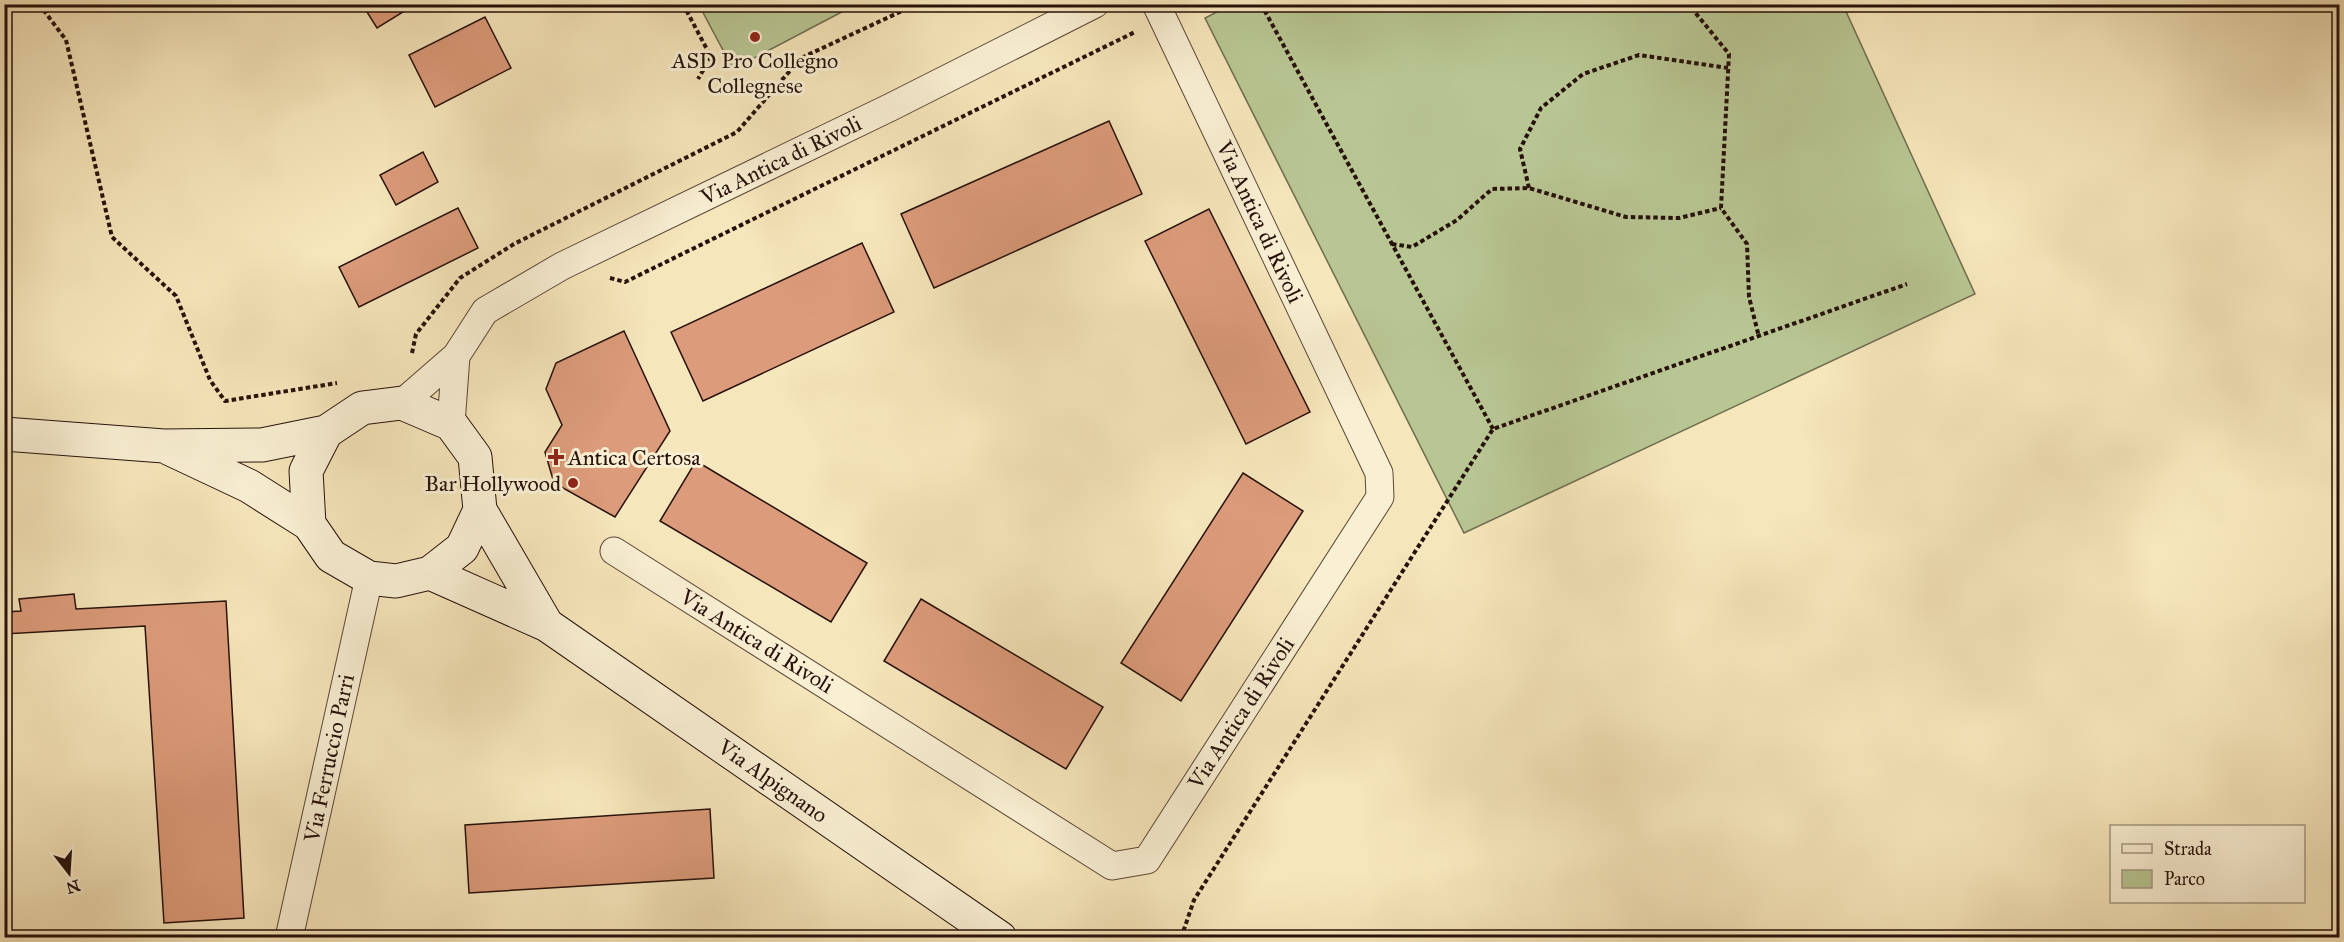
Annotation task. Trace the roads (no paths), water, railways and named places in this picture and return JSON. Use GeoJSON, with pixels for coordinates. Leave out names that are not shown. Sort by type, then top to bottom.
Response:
{"type":"FeatureCollection","features":[{"type":"Feature","properties":{"kind":"street","name":"Via Antica di Rivoli"},"geometry":{"type":"LineString","coordinates":[[456,356],[485,311],[562,266],[891,107],[1095,4]]}},
{"type":"Feature","properties":{"kind":"street","name":"Via Antica di Rivoli"},"geometry":{"type":"LineString","coordinates":[[614,551],[1112,866],[1147,860],[1380,497],[1379,473],[1160,11]]}},
{"type":"Feature","properties":{"kind":"street"},"geometry":{"type":"LineString","coordinates":[[402,403],[456,356]]}},
{"type":"Feature","properties":{"kind":"street"},"geometry":{"type":"LineString","coordinates":[[451,424],[456,356]]}},
{"type":"Feature","properties":{"kind":"street"},"geometry":{"type":"LineString","coordinates":[[4,434],[164,446],[262,446],[326,432],[362,408],[402,403],[451,424],[475,457],[480,510],[547,625]]}},
{"type":"Feature","properties":{"kind":"street"},"geometry":{"type":"LineString","coordinates":[[309,524],[306,471],[326,432]]}},
{"type":"Feature","properties":{"kind":"street"},"geometry":{"type":"LineString","coordinates":[[164,446],[249,486],[309,524],[331,556],[369,578],[396,581],[430,573],[462,548],[480,510]]}},
{"type":"Feature","properties":{"kind":"street"},"geometry":{"type":"LineString","coordinates":[[430,573],[547,625]]}},
{"type":"Feature","properties":{"kind":"street","name":"Via Ferruccio Parri"},"geometry":{"type":"LineString","coordinates":[[289,938],[369,578]]}},
{"type":"Feature","properties":{"kind":"street","name":"Via Alpignano"},"geometry":{"type":"LineString","coordinates":[[547,625],[1000,938]]}},
{"type":"Feature","properties":{"kind":"place","name":"ASD Pro Collegno Collegnese"},"geometry":{"type":"Point","coordinates":[755,37]}},
{"type":"Feature","properties":{"kind":"place","name":"Antica Certosa"},"geometry":{"type":"Point","coordinates":[556,457]}},
{"type":"Feature","properties":{"kind":"place","name":"Bar Hollywood"},"geometry":{"type":"Point","coordinates":[573,483]}}]}
